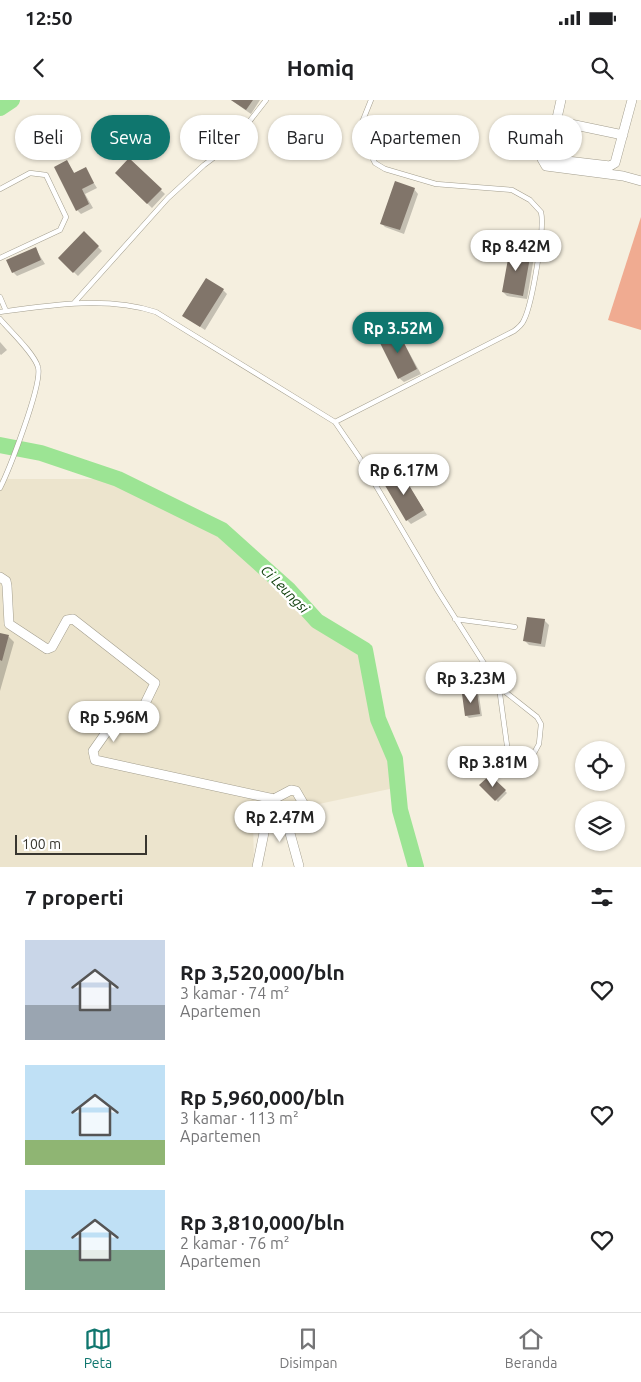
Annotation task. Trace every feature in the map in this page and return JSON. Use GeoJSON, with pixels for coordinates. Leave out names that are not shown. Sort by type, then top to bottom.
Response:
{"type":"FeatureCollection","features":[{"type":"Feature","properties":{"kind":"street"},"geometry":{"type":"LineString","coordinates":[[556,100],[542,159],[543,165],[623,176],[641,182]]}},
{"type":"Feature","properties":{"kind":"street"},"geometry":{"type":"LineString","coordinates":[[557,115],[561,100]]}},
{"type":"Feature","properties":{"kind":"street"},"geometry":{"type":"LineString","coordinates":[[566,160],[613,166],[632,100]]}},
{"type":"Feature","properties":{"kind":"street"},"geometry":{"type":"LineString","coordinates":[[582,126],[623,134]]}},
{"type":"Feature","properties":{"kind":"street"},"geometry":{"type":"LineString","coordinates":[[0,577],[6,581],[8,620],[11,627],[45,649],[49,649],[68,620],[73,619],[154,683],[138,718],[133,720],[118,716],[93,751],[94,760],[274,799],[294,790],[306,810],[303,813],[285,814],[266,819],[257,867]]}},
{"type":"Feature","properties":{"kind":"street"},"geometry":{"type":"LineString","coordinates":[[285,814],[299,866]]}},
{"type":"Feature","properties":{"kind":"lane"},"geometry":{"type":"LineString","coordinates":[[74,304],[168,198],[232,144],[266,100]]}},
{"type":"Feature","properties":{"kind":"lane"},"geometry":{"type":"LineString","coordinates":[[335,422],[464,358],[521,326],[531,301],[539,246],[541,212],[530,200],[520,194],[500,189],[446,186],[426,182],[385,169],[376,163],[361,135],[361,125],[371,100]]}},
{"type":"Feature","properties":{"kind":"lane"},"geometry":{"type":"LineString","coordinates":[[0,189],[30,173],[46,175],[66,217],[60,230],[0,258]]}},
{"type":"Feature","properties":{"kind":"lane"},"geometry":{"type":"LineString","coordinates":[[0,297],[6,311]]}},
{"type":"Feature","properties":{"kind":"lane"},"geometry":{"type":"LineString","coordinates":[[0,312],[74,304],[136,306],[156,312],[335,422],[359,456],[455,619],[499,687],[537,717],[541,724],[539,744],[527,766],[518,770],[512,768],[509,760],[499,687]]}},
{"type":"Feature","properties":{"kind":"lane"},"geometry":{"type":"LineString","coordinates":[[0,319],[36,362],[40,374],[35,394],[0,488]]}},
{"type":"Feature","properties":{"kind":"lane"},"geometry":{"type":"LineString","coordinates":[[455,619],[515,626]]}},
{"type":"Feature","properties":{"kind":"shaded area"},"geometry":{"type":"Polygon","coordinates":[[[641,217],[641,330],[608,320],[641,217]]]}},
{"type":"Feature","properties":{"kind":"shaded area"},"geometry":{"type":"Polygon","coordinates":[[[0,479],[118,479],[222,530],[272,575],[317,621],[365,650],[378,719],[395,759],[399,787],[253,818],[254,867],[0,867],[0,479]]]}},
{"type":"Feature","properties":{"kind":"building"},"geometry":{"type":"Polygon","coordinates":[[[231,100],[253,100],[246,110],[231,100]]]}},
{"type":"Feature","properties":{"kind":"building"},"geometry":{"type":"Polygon","coordinates":[[[67,160],[74,173],[86,167],[94,183],[82,189],[89,204],[76,211],[54,167],[67,160]]]}},
{"type":"Feature","properties":{"kind":"building"},"geometry":{"type":"Polygon","coordinates":[[[127,160],[131,160],[162,189],[147,204],[115,173],[127,160]]]}},
{"type":"Feature","properties":{"kind":"building"},"geometry":{"type":"Polygon","coordinates":[[[395,181],[415,188],[400,230],[380,224],[395,181]]]}},
{"type":"Feature","properties":{"kind":"building"},"geometry":{"type":"Polygon","coordinates":[[[84,231],[99,246],[73,273],[58,258],[84,231]]]}},
{"type":"Feature","properties":{"kind":"building"},"geometry":{"type":"Polygon","coordinates":[[[36,247],[41,260],[12,273],[6,260],[36,247]]]}},
{"type":"Feature","properties":{"kind":"building"},"geometry":{"type":"Polygon","coordinates":[[[510,248],[531,252],[523,296],[502,292],[510,248]]]}},
{"type":"Feature","properties":{"kind":"building"},"geometry":{"type":"Polygon","coordinates":[[[206,278],[224,289],[200,327],[182,316],[206,278]]]}},
{"type":"Feature","properties":{"kind":"building"},"geometry":{"type":"Polygon","coordinates":[[[397,329],[417,369],[398,379],[378,339],[397,329]]]}},
{"type":"Feature","properties":{"kind":"building"},"geometry":{"type":"Polygon","coordinates":[[[401,472],[424,510],[406,521],[383,482],[401,472]]]}},
{"type":"Feature","properties":{"kind":"building"},"geometry":{"type":"Polygon","coordinates":[[[527,617],[545,619],[541,644],[523,641],[527,617]]]}},
{"type":"Feature","properties":{"kind":"building"},"geometry":{"type":"Polygon","coordinates":[[[0,633],[9,635],[2,661],[0,660],[0,633]]]}},
{"type":"Feature","properties":{"kind":"building"},"geometry":{"type":"Polygon","coordinates":[[[477,692],[480,714],[465,716],[462,694],[477,692]]]}},
{"type":"Feature","properties":{"kind":"building"},"geometry":{"type":"Polygon","coordinates":[[[490,775],[506,790],[495,801],[479,785],[490,775]]]}},
{"type":"Feature","properties":{"kind":"waterway","name":"Ci Leungsi"},"geometry":{"type":"LineString","coordinates":[[0,108],[12,100]]}},
{"type":"Feature","properties":{"kind":"waterway","name":"Ci Leungsi"},"geometry":{"type":"LineString","coordinates":[[0,445],[41,453],[118,479],[222,530],[289,590],[317,621],[365,650],[378,719],[395,759],[400,810],[416,867]]}}]}
